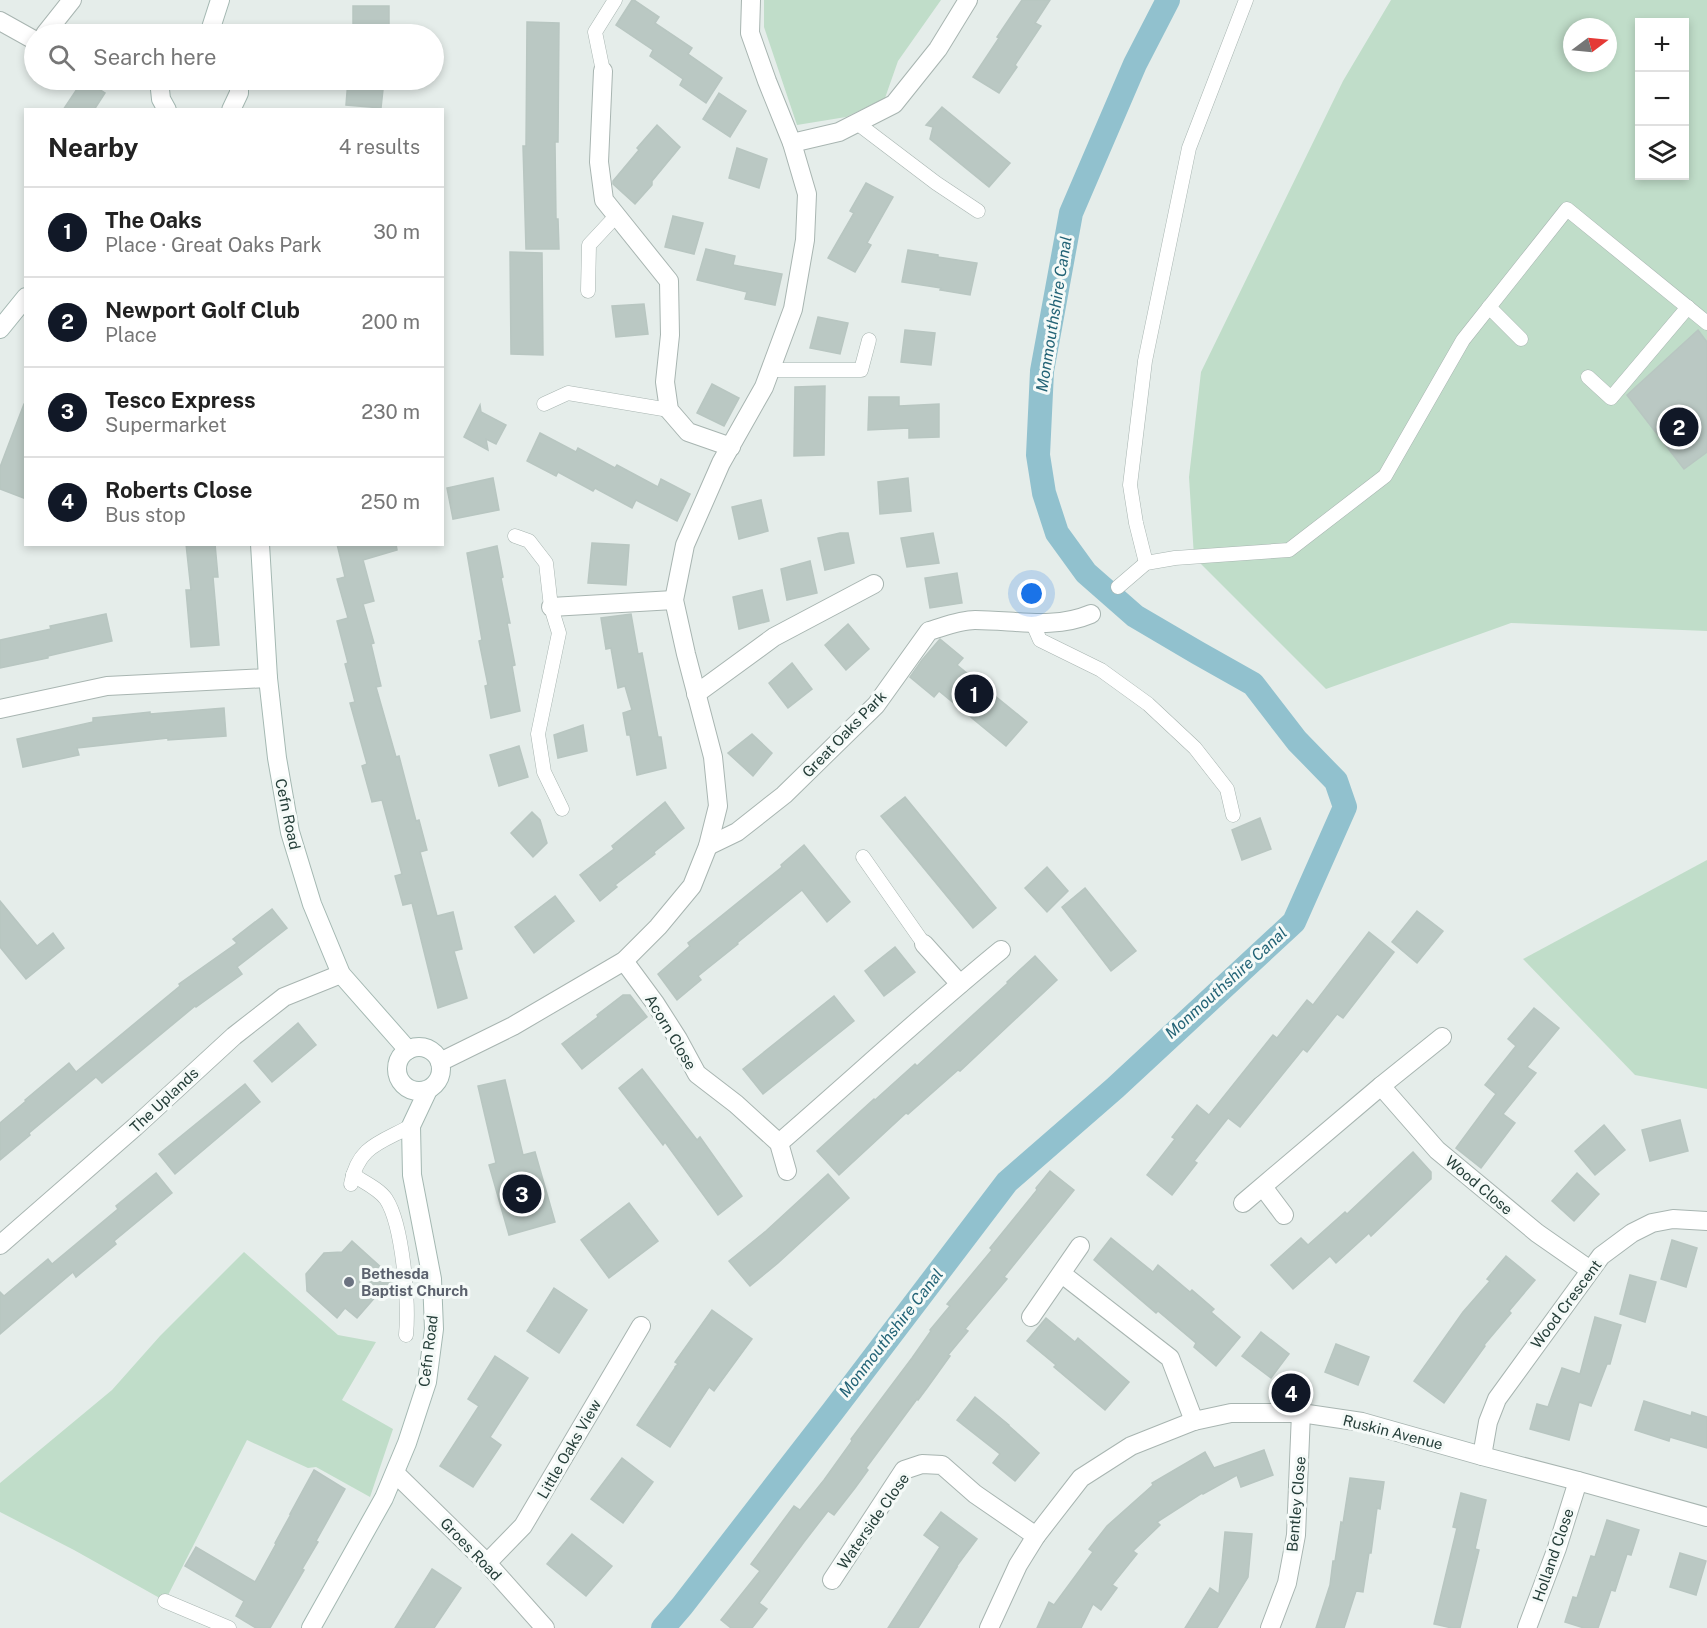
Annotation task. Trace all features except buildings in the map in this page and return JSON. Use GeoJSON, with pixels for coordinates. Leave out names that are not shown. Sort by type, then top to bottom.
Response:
{"type":"FeatureCollection","features":[{"type":"Feature","properties":{"kind":"street"},"geometry":{"type":"LineString","coordinates":[[53,24],[72,0]]}},
{"type":"Feature","properties":{"kind":"street"},"geometry":{"type":"LineString","coordinates":[[212,24],[220,0]]}},
{"type":"Feature","properties":{"kind":"street"},"geometry":{"type":"LineString","coordinates":[[428,1090],[411,1090],[399,1077],[400,1060],[408,1050],[423,1048],[429,1050],[440,1062],[513,1026],[624,961],[658,927],[692,886],[708,846],[718,806],[713,757],[674,600],[685,545],[721,463],[764,387],[793,309],[805,240],[807,194],[792,143],[750,33],[751,0]]}},
{"type":"Feature","properties":{"kind":"street"},"geometry":{"type":"LineString","coordinates":[[792,143],[839,132],[894,104],[938,49],[968,0]]}},
{"type":"Feature","properties":{"kind":"street"},"geometry":{"type":"LineString","coordinates":[[0,21],[24,34]]}},
{"type":"Feature","properties":{"kind":"street"},"geometry":{"type":"LineString","coordinates":[[603,71],[600,162],[604,200],[669,281],[670,335],[665,382],[669,410],[688,432],[731,447]]}},
{"type":"Feature","properties":{"kind":"street"},"geometry":{"type":"LineString","coordinates":[[232,108],[239,90]]}},
{"type":"Feature","properties":{"kind":"street"},"geometry":{"type":"LineString","coordinates":[[151,108],[162,95]]}},
{"type":"Feature","properties":{"kind":"street"},"geometry":{"type":"LineString","coordinates":[[0,329],[24,299]]}},
{"type":"Feature","properties":{"kind":"street","name":"Cefn Road"},"geometry":{"type":"LineString","coordinates":[[260,546],[268,678],[277,758],[290,832],[312,904],[341,974],[408,1050]]}},
{"type":"Feature","properties":{"kind":"street"},"geometry":{"type":"LineString","coordinates":[[696,694],[774,637],[874,584]]}},
{"type":"Feature","properties":{"kind":"street"},"geometry":{"type":"LineString","coordinates":[[551,607],[674,600]]}},
{"type":"Feature","properties":{"kind":"street","name":"Great Oaks Park"},"geometry":{"type":"LineString","coordinates":[[708,846],[737,832],[784,795],[876,705],[929,631],[972,620],[1033,624],[1053,623],[1085,616]]}},
{"type":"Feature","properties":{"kind":"street"},"geometry":{"type":"LineString","coordinates":[[0,709],[107,686],[268,678]]}},
{"type":"Feature","properties":{"kind":"street"},"geometry":{"type":"LineString","coordinates":[[924,944],[960,984]]}},
{"type":"Feature","properties":{"kind":"street"},"geometry":{"type":"LineString","coordinates":[[787,1171],[779,1143],[1002,950]]}},
{"type":"Feature","properties":{"kind":"street","name":"Acorn Close"},"geometry":{"type":"LineString","coordinates":[[624,961],[678,1039],[696,1074],[736,1104],[779,1143]]}},
{"type":"Feature","properties":{"kind":"street","name":"The Uplands"},"geometry":{"type":"LineString","coordinates":[[0,1245],[135,1127],[234,1036],[284,997],[341,974]]}},
{"type":"Feature","properties":{"kind":"street"},"geometry":{"type":"LineString","coordinates":[[1243,1203],[1442,1037]]}},
{"type":"Feature","properties":{"kind":"street","name":"Cefn Road"},"geometry":{"type":"LineString","coordinates":[[311,1628],[396,1473],[427,1382],[434,1329],[432,1279],[412,1175],[411,1126],[428,1090],[437,1082],[441,1072],[440,1062]]}},
{"type":"Feature","properties":{"kind":"street","name":"Wood Close"},"geometry":{"type":"LineString","coordinates":[[1381,1086],[1437,1150],[1536,1233],[1590,1270]]}},
{"type":"Feature","properties":{"kind":"street"},"geometry":{"type":"LineString","coordinates":[[1263,1187],[1284,1215]]}},
{"type":"Feature","properties":{"kind":"street","name":"Wood Crescent"},"geometry":{"type":"LineString","coordinates":[[1482,1456],[1488,1422],[1497,1399],[1601,1256],[1632,1233],[1652,1223],[1673,1219],[1707,1221]]}},
{"type":"Feature","properties":{"kind":"street"},"geometry":{"type":"LineString","coordinates":[[1031,1317],[1080,1246]]}},
{"type":"Feature","properties":{"kind":"street"},"geometry":{"type":"LineString","coordinates":[[1062,1274],[1170,1358],[1194,1420]]}},
{"type":"Feature","properties":{"kind":"street","name":"Little Oaks View"},"geometry":{"type":"LineString","coordinates":[[487,1563],[524,1526],[641,1326]]}},
{"type":"Feature","properties":{"kind":"street","name":"Ruskin Avenue"},"geometry":{"type":"LineString","coordinates":[[989,1628],[1018,1565],[1036,1536],[1081,1478],[1131,1446],[1194,1420],[1231,1413],[1301,1413],[1362,1422],[1707,1517]]}},
{"type":"Feature","properties":{"kind":"street","name":"Bentley Close"},"geometry":{"type":"LineString","coordinates":[[1270,1628],[1287,1583],[1296,1535],[1301,1413]]}},
{"type":"Feature","properties":{"kind":"street","name":"Waterside Close"},"geometry":{"type":"LineString","coordinates":[[832,1580],[904,1470],[922,1464],[942,1465],[975,1494],[1036,1536]]}},
{"type":"Feature","properties":{"kind":"street","name":"Groes Road"},"geometry":{"type":"LineString","coordinates":[[396,1473],[487,1563],[545,1628]]}},
{"type":"Feature","properties":{"kind":"street","name":"Holland Close"},"geometry":{"type":"LineString","coordinates":[[1527,1628],[1557,1548],[1578,1481]]}},
{"type":"Feature","properties":{"kind":"lane"},"geometry":{"type":"LineString","coordinates":[[603,71],[595,32],[615,0]]}},
{"type":"Feature","properties":{"kind":"lane"},"geometry":{"type":"LineString","coordinates":[[1146,563],[1136,523],[1131,485],[1145,361],[1189,148],[1246,0]]}},
{"type":"Feature","properties":{"kind":"lane"},"geometry":{"type":"LineString","coordinates":[[857,123],[936,183],[978,211]]}},
{"type":"Feature","properties":{"kind":"lane"},"geometry":{"type":"LineString","coordinates":[[1118,587],[1146,563],[1175,558],[1289,550],[1385,476],[1462,340],[1567,209],[1707,322]]}},
{"type":"Feature","properties":{"kind":"lane"},"geometry":{"type":"LineString","coordinates":[[588,291],[589,245],[616,216]]}},
{"type":"Feature","properties":{"kind":"lane"},"geometry":{"type":"LineString","coordinates":[[1489,307],[1521,339]]}},
{"type":"Feature","properties":{"kind":"lane"},"geometry":{"type":"LineString","coordinates":[[1588,377],[1611,398],[1688,307]]}},
{"type":"Feature","properties":{"kind":"lane"},"geometry":{"type":"LineString","coordinates":[[770,370],[861,370],[869,340]]}},
{"type":"Feature","properties":{"kind":"lane"},"geometry":{"type":"LineString","coordinates":[[544,404],[568,393],[669,410]]}},
{"type":"Feature","properties":{"kind":"lane"},"geometry":{"type":"LineString","coordinates":[[515,536],[529,541],[546,563],[551,607],[559,633],[538,734],[543,772],[562,809]]}},
{"type":"Feature","properties":{"kind":"lane"},"geometry":{"type":"LineString","coordinates":[[1033,624],[1040,640],[1101,670],[1148,704],[1195,748],[1227,789],[1233,815]]}},
{"type":"Feature","properties":{"kind":"lane"},"geometry":{"type":"LineString","coordinates":[[863,857],[924,944]]}},
{"type":"Feature","properties":{"kind":"lane"},"geometry":{"type":"LineString","coordinates":[[406,1335],[407,1294],[402,1255],[388,1201],[352,1180],[357,1163],[365,1152],[411,1126]]}},
{"type":"Feature","properties":{"kind":"lane"},"geometry":{"type":"LineString","coordinates":[[165,1601],[229,1628]]}},
{"type":"Feature","properties":{"kind":"green space"},"geometry":{"type":"Polygon","coordinates":[[[764,0],[941,0],[898,61],[885,98],[846,117],[797,125],[764,27],[764,0]]]}},
{"type":"Feature","properties":{"kind":"green space"},"geometry":{"type":"Polygon","coordinates":[[[1391,0],[1707,0],[1707,631],[1511,623],[1326,689],[1194,557],[1189,477],[1201,372],[1343,81],[1391,0]]]}},
{"type":"Feature","properties":{"kind":"green space"},"geometry":{"type":"Polygon","coordinates":[[[1707,860],[1707,1089],[1635,1075],[1523,959],[1707,860]]]}},
{"type":"Feature","properties":{"kind":"green space"},"geometry":{"type":"Polygon","coordinates":[[[244,1252],[338,1335],[376,1342],[342,1400],[393,1429],[370,1497],[316,1467],[308,1468],[247,1440],[165,1601],[0,1512],[0,1483],[112,1390],[160,1336],[244,1252]]]}},
{"type":"Feature","properties":{"kind":"waterway","name":"Monmouthshire Canal"},"geometry":{"type":"LineString","coordinates":[[663,1628],[833,1411],[1007,1182],[1115,1088],[1294,922],[1345,807],[1336,781],[1297,741],[1253,684],[1135,616],[1086,573],[1057,533],[1044,493],[1038,455],[1042,371],[1071,213],[1135,64],[1168,0]]}},
{"type":"Feature","properties":{"kind":"place","name":"Newport Golf Club"},"geometry":{"type":"Point","coordinates":[1679,427]}},
{"type":"Feature","properties":{"kind":"place","name":"The Oaks"},"geometry":{"type":"Point","coordinates":[974,694]}},
{"type":"Feature","properties":{"kind":"place","name":"Tesco Express"},"geometry":{"type":"Point","coordinates":[522,1194]}},
{"type":"Feature","properties":{"kind":"place","name":"Bethesda Baptist Church"},"geometry":{"type":"Point","coordinates":[349,1282]}},
{"type":"Feature","properties":{"kind":"place","name":"Roberts Close"},"geometry":{"type":"Point","coordinates":[1291,1393]}}]}
